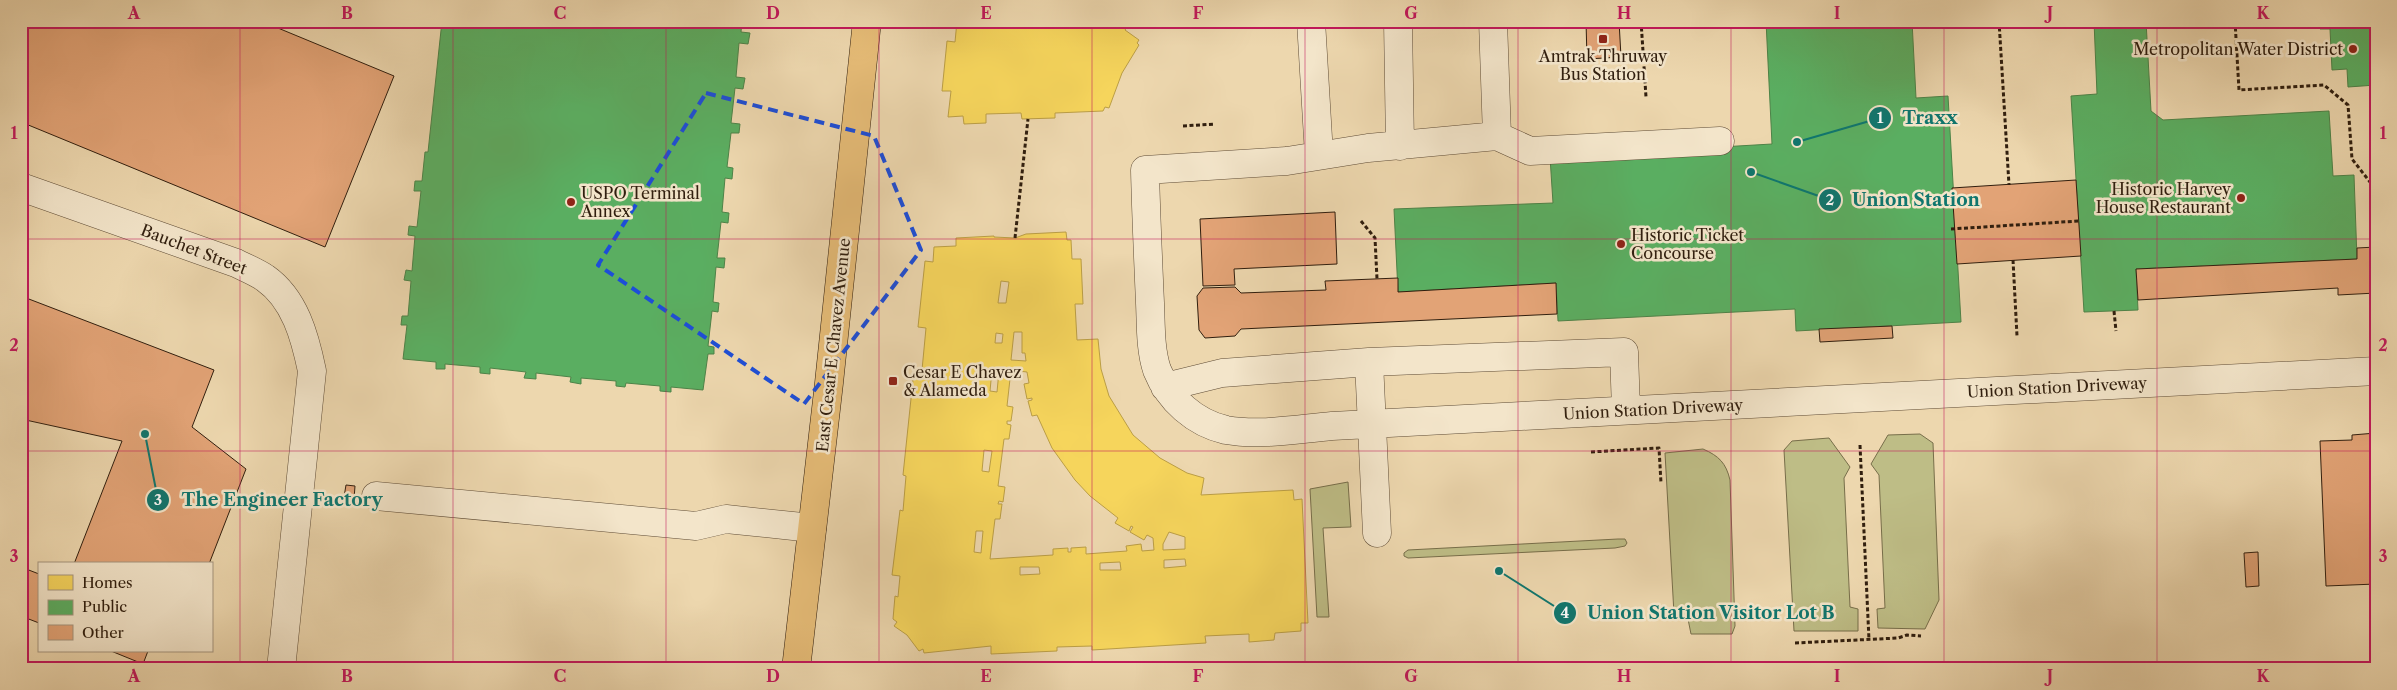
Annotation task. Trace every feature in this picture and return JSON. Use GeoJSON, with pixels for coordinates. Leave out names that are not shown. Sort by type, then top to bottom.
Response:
{"type":"FeatureCollection","features":[{"type":"Feature","properties":{"kind":"main road","name":"East Cesar E Chavez Avenue"},"geometry":{"type":"LineString","coordinates":[[796,669],[867,21]]}},
{"type":"Feature","properties":{"kind":"street"},"geometry":{"type":"LineString","coordinates":[[1311,21],[1319,156],[1368,148],[1497,136],[1530,151],[1720,141]]}},
{"type":"Feature","properties":{"kind":"street"},"geometry":{"type":"LineString","coordinates":[[1398,21],[1400,146]]}},
{"type":"Feature","properties":{"kind":"street"},"geometry":{"type":"LineString","coordinates":[[1493,21],[1497,136]]}},
{"type":"Feature","properties":{"kind":"street","name":"Union Station Driveway"},"geometry":{"type":"LineString","coordinates":[[1319,156],[1287,161],[1145,170],[1153,352],[1157,369],[1165,387],[1179,405],[1202,422],[1225,430],[1250,433],[1372,424],[1626,410],[2376,371]]}},
{"type":"Feature","properties":{"kind":"street","name":"Bauchet Street"},"geometry":{"type":"LineString","coordinates":[[21,187],[236,263],[265,278],[288,303],[304,334],[312,371],[281,669]]}},
{"type":"Feature","properties":{"kind":"street"},"geometry":{"type":"LineString","coordinates":[[1165,387],[1222,373],[1369,362],[1624,352],[1626,410]]}},
{"type":"Feature","properties":{"kind":"street"},"geometry":{"type":"LineString","coordinates":[[1369,362],[1377,533]]}},
{"type":"Feature","properties":{"kind":"street"},"geometry":{"type":"LineString","coordinates":[[376,496],[696,526],[726,519],[812,528]]}},
{"type":"Feature","properties":{"kind":"path"},"geometry":{"type":"LineString","coordinates":[[1641,21],[1646,97]]}},
{"type":"Feature","properties":{"kind":"path"},"geometry":{"type":"LineString","coordinates":[[1999,21],[2009,185]]}},
{"type":"Feature","properties":{"kind":"path"},"geometry":{"type":"LineString","coordinates":[[2236,21],[2239,90],[2324,85],[2348,105],[2352,159],[2370,182]]}},
{"type":"Feature","properties":{"kind":"path"},"geometry":{"type":"LineString","coordinates":[[1015,238],[1028,119]]}},
{"type":"Feature","properties":{"kind":"path"},"geometry":{"type":"LineString","coordinates":[[1184,126],[1215,124]]}},
{"type":"Feature","properties":{"kind":"path"},"geometry":{"type":"LineString","coordinates":[[1361,221],[1374,238],[1377,279]]}},
{"type":"Feature","properties":{"kind":"path"},"geometry":{"type":"LineString","coordinates":[[1951,229],[2079,221]]}},
{"type":"Feature","properties":{"kind":"path"},"geometry":{"type":"LineString","coordinates":[[2013,260],[2017,336]]}},
{"type":"Feature","properties":{"kind":"path"},"geometry":{"type":"LineString","coordinates":[[2114,311],[2116,331]]}},
{"type":"Feature","properties":{"kind":"path"},"geometry":{"type":"LineString","coordinates":[[1860,445],[1869,640]]}},
{"type":"Feature","properties":{"kind":"path"},"geometry":{"type":"LineString","coordinates":[[1591,452],[1659,448],[1661,483]]}},
{"type":"Feature","properties":{"kind":"path"},"geometry":{"type":"LineString","coordinates":[[1795,644],[1898,638],[1907,635],[1921,636]]}},
{"type":"Feature","properties":{"kind":"highlighted area"},"geometry":{"type":"Polygon","coordinates":[[[706,93],[874,136],[921,250],[804,404],[598,265],[706,93]]]}},
{"type":"Feature","properties":{"kind":"shaded area"},"geometry":{"type":"Polygon","coordinates":[[[1920,434],[1933,443],[1939,600],[1925,629],[1878,628],[1877,609],[1885,608],[1879,475],[1871,464],[1888,435],[1920,434]]]}},
{"type":"Feature","properties":{"kind":"shaded area"},"geometry":{"type":"Polygon","coordinates":[[[1829,438],[1850,467],[1844,478],[1850,607],[1858,609],[1858,631],[1794,631],[1784,450],[1792,441],[1829,438]]]}},
{"type":"Feature","properties":{"kind":"shaded area"},"geometry":{"type":"Polygon","coordinates":[[[1703,449],[1721,461],[1730,480],[1735,626],[1732,634],[1691,634],[1687,614],[1674,614],[1665,453],[1703,449]]]}},
{"type":"Feature","properties":{"kind":"shaded area"},"geometry":{"type":"Polygon","coordinates":[[[1348,482],[1351,527],[1323,528],[1329,617],[1317,617],[1310,489],[1348,482]]]}},
{"type":"Feature","properties":{"kind":"shaded area"},"geometry":{"type":"Polygon","coordinates":[[[1625,539],[1627,543],[1625,546],[1615,548],[1408,558],[1404,556],[1404,553],[1408,550],[1625,539]]]}},
{"type":"Feature","properties":{"kind":"building: Homes"},"geometry":{"type":"Polygon","coordinates":[[[957,21],[1131,21],[1125,30],[1139,40],[1137,43],[1139,45],[1122,73],[1109,108],[1105,107],[1103,111],[1055,113],[1055,118],[1022,119],[1021,113],[986,114],[986,123],[964,124],[963,116],[948,117],[951,91],[942,91],[947,41],[955,42],[957,21]]]}},
{"type":"Feature","properties":{"kind":"building: Homes"},"geometry":{"type":"Polygon","coordinates":[[[1066,232],[1067,240],[1071,240],[1072,259],[1081,259],[1083,304],[1075,304],[1077,340],[1098,339],[1101,369],[1109,396],[1133,435],[1160,458],[1187,473],[1204,478],[1201,495],[1293,490],[1294,500],[1302,499],[1308,623],[1301,623],[1301,631],[1275,633],[1274,640],[1249,642],[1249,634],[1205,636],[1206,643],[1092,650],[1092,646],[1057,647],[1057,651],[991,654],[991,646],[924,653],[923,649],[919,651],[907,635],[894,626],[897,622],[893,619],[895,596],[898,597],[900,576],[892,575],[900,510],[903,511],[906,476],[903,475],[914,370],[922,370],[926,328],[918,327],[925,261],[933,262],[934,247],[956,246],[956,238],[994,236],[1015,238],[1026,234],[1066,232]],[[1001,281],[998,303],[1006,303],[1009,282],[1001,281]],[[1014,332],[1011,360],[1026,361],[1025,353],[1022,353],[1022,332],[1014,332]],[[996,333],[995,343],[1002,343],[1003,334],[996,333]],[[992,370],[990,391],[997,392],[999,371],[992,370]],[[1011,370],[1007,406],[1013,407],[1011,421],[1007,421],[1007,424],[1011,425],[1009,439],[1004,439],[998,486],[1005,487],[1003,502],[999,501],[998,504],[1002,504],[1000,519],[995,519],[990,559],[1053,555],[1053,549],[1068,548],[1068,552],[1071,552],[1071,548],[1086,547],[1086,554],[1127,551],[1126,546],[1141,544],[1142,551],[1154,550],[1153,538],[1147,535],[1144,540],[1130,532],[1133,527],[1131,526],[1129,531],[1115,523],[1118,518],[1090,496],[1075,480],[1052,448],[1037,415],[1032,416],[1028,401],[1032,400],[1032,398],[1027,399],[1024,384],[1029,383],[1027,372],[1011,370]],[[984,450],[982,471],[989,472],[992,451],[984,450]],[[976,531],[974,552],[981,553],[983,531],[976,531]],[[1169,532],[1163,544],[1163,550],[1185,549],[1185,537],[1169,532]],[[1185,559],[1164,560],[1164,568],[1186,566],[1185,559]],[[1120,562],[1100,563],[1100,570],[1121,570],[1120,562]],[[1020,567],[1020,575],[1040,574],[1039,567],[1020,567]]]}},
{"type":"Feature","properties":{"kind":"building: Public","name":"USPO Terminal Annex"},"geometry":{"type":"Polygon","coordinates":[[[442,21],[742,21],[741,32],[750,33],[748,44],[739,43],[736,77],[745,78],[743,89],[735,88],[731,123],[740,124],[739,133],[731,133],[727,167],[733,168],[732,179],[725,178],[722,212],[729,213],[728,223],[721,222],[717,258],[725,258],[724,268],[716,267],[713,302],[719,303],[718,312],[712,311],[708,346],[714,347],[714,354],[708,354],[703,390],[671,387],[671,392],[660,391],[660,386],[626,383],[625,387],[616,386],[616,381],[581,378],[581,384],[570,382],[571,377],[536,373],[536,379],[524,378],[526,372],[490,368],[490,374],[480,373],[480,367],[445,364],[445,369],[436,369],[436,362],[403,359],[407,325],[401,325],[402,316],[408,316],[411,281],[404,280],[406,270],[412,271],[415,236],[408,235],[409,226],[417,227],[421,191],[414,191],[415,181],[422,181],[425,152],[428,152],[442,21]]]}},
{"type":"Feature","properties":{"kind":"building: Public"},"geometry":{"type":"Polygon","coordinates":[[[1766,21],[1912,21],[1916,98],[1948,96],[1961,322],[1796,331],[1795,309],[1558,321],[1556,283],[1398,292],[1394,209],[1553,203],[1550,157],[1772,144],[1766,21]]]}},
{"type":"Feature","properties":{"kind":"building: Public"},"geometry":{"type":"Polygon","coordinates":[[[2094,21],[2146,21],[2151,111],[2163,120],[2329,111],[2333,176],[2354,175],[2357,259],[2136,269],[2138,310],[2084,312],[2071,96],[2097,94],[2094,21]]]}},
{"type":"Feature","properties":{"kind":"building: Public","name":"Metropolitan Water District"},"geometry":{"type":"Polygon","coordinates":[[[2320,21],[2376,21],[2376,85],[2348,87],[2347,69],[2332,70],[2330,29],[2320,29],[2320,21]]]}},
{"type":"Feature","properties":{"kind":"building: Other"},"geometry":{"type":"Polygon","coordinates":[[[21,21],[261,21],[394,76],[325,247],[21,122],[21,21]]]}},
{"type":"Feature","properties":{"kind":"building: Other","name":"Amtrak Thruway Bus Station"},"geometry":{"type":"Polygon","coordinates":[[[1586,21],[1619,21],[1621,57],[1587,59],[1586,21]]]}},
{"type":"Feature","properties":{"kind":"building: Other"},"geometry":{"type":"Polygon","coordinates":[[[2076,180],[2081,256],[1957,264],[1952,188],[2076,180]]]}},
{"type":"Feature","properties":{"kind":"building: Other"},"geometry":{"type":"Polygon","coordinates":[[[1335,212],[1337,264],[1234,269],[1235,285],[1203,286],[1200,219],[1335,212]]]}},
{"type":"Feature","properties":{"kind":"building: Other"},"geometry":{"type":"Polygon","coordinates":[[[2376,247],[2376,293],[2338,295],[2338,288],[2138,300],[2136,269],[2357,259],[2357,248],[2376,247]]]}},
{"type":"Feature","properties":{"kind":"building: Other"},"geometry":{"type":"Polygon","coordinates":[[[1398,278],[1398,292],[1556,283],[1557,314],[1241,329],[1235,336],[1205,338],[1199,330],[1197,296],[1203,288],[1235,287],[1241,293],[1326,290],[1325,281],[1398,278]]]}},
{"type":"Feature","properties":{"kind":"building: Other"},"geometry":{"type":"Polygon","coordinates":[[[21,296],[214,370],[192,427],[246,469],[210,562],[75,562],[122,441],[21,419],[21,296]]]}},
{"type":"Feature","properties":{"kind":"building: Other"},"geometry":{"type":"Polygon","coordinates":[[[1892,326],[1893,338],[1820,342],[1819,329],[1892,326]]]}},
{"type":"Feature","properties":{"kind":"building: Other"},"geometry":{"type":"Polygon","coordinates":[[[2376,433],[2376,584],[2326,586],[2320,441],[2352,440],[2352,435],[2376,433]]]}},
{"type":"Feature","properties":{"kind":"building: Other"},"geometry":{"type":"Polygon","coordinates":[[[346,485],[355,486],[354,499],[344,497],[346,485]]]}},
{"type":"Feature","properties":{"kind":"building: Other"},"geometry":{"type":"Polygon","coordinates":[[[2258,552],[2259,586],[2246,587],[2244,553],[2258,552]]]}},
{"type":"Feature","properties":{"kind":"building: Other"},"geometry":{"type":"Polygon","coordinates":[[[21,567],[38,574],[38,623],[21,616],[21,567]]]}},
{"type":"Feature","properties":{"kind":"building: Other"},"geometry":{"type":"Polygon","coordinates":[[[113,652],[148,652],[143,664],[113,652]]]}},
{"type":"Feature","properties":{"kind":"place","name":"Amtrak Thruway Bus Station"},"geometry":{"type":"Point","coordinates":[1603,39]}},
{"type":"Feature","properties":{"kind":"place","name":"Metropolitan Water District"},"geometry":{"type":"Point","coordinates":[2353,49]}},
{"type":"Feature","properties":{"kind":"place","name":"Traxx"},"geometry":{"type":"Point","coordinates":[1797,142]}},
{"type":"Feature","properties":{"kind":"place","name":"Union Station"},"geometry":{"type":"Point","coordinates":[1751,172]}},
{"type":"Feature","properties":{"kind":"place","name":"Historic Harvey House Restaurant"},"geometry":{"type":"Point","coordinates":[2241,198]}},
{"type":"Feature","properties":{"kind":"place","name":"USPO Terminal Annex"},"geometry":{"type":"Point","coordinates":[571,202]}},
{"type":"Feature","properties":{"kind":"place","name":"Historic Ticket Concourse"},"geometry":{"type":"Point","coordinates":[1621,244]}},
{"type":"Feature","properties":{"kind":"place","name":"Cesar E Chavez & Alameda"},"geometry":{"type":"Point","coordinates":[893,381]}},
{"type":"Feature","properties":{"kind":"place","name":"The Engineer Factory"},"geometry":{"type":"Point","coordinates":[145,434]}},
{"type":"Feature","properties":{"kind":"place","name":"Union Station Visitor Lot B"},"geometry":{"type":"Point","coordinates":[1499,571]}}]}
